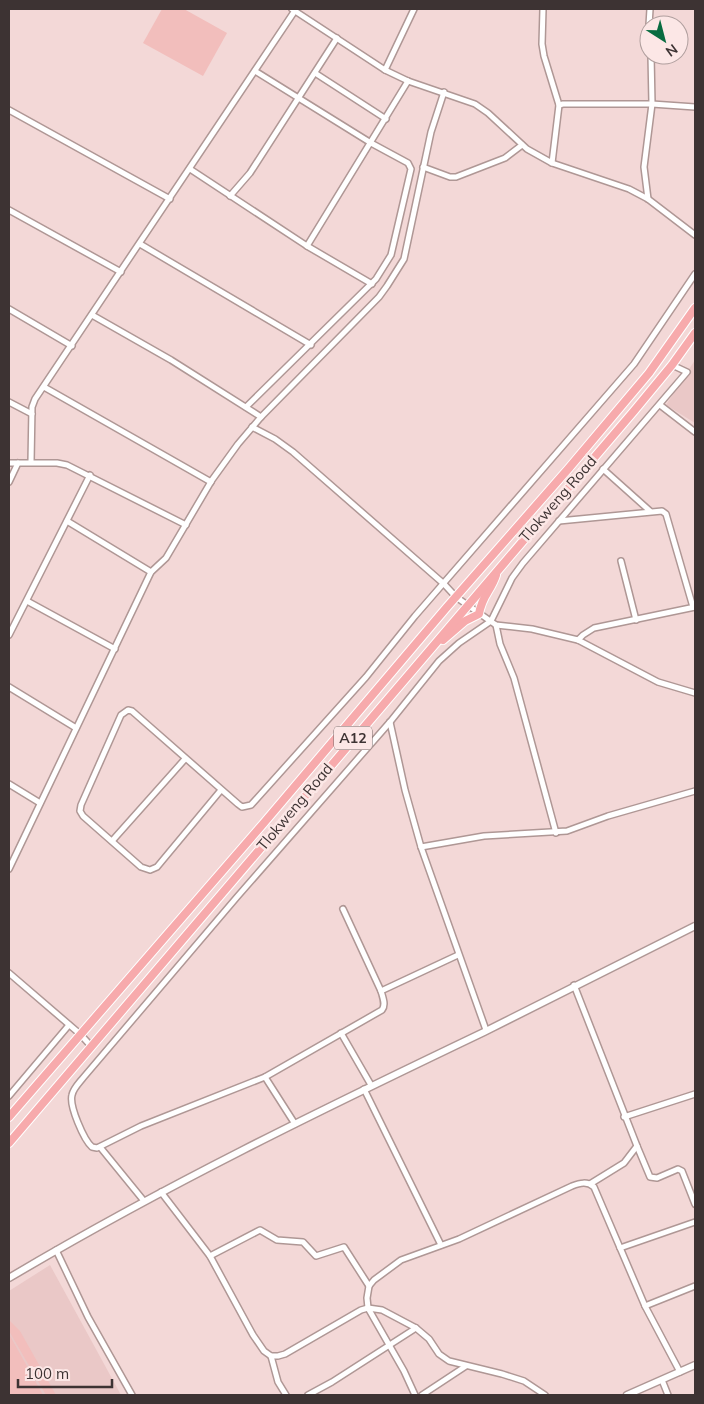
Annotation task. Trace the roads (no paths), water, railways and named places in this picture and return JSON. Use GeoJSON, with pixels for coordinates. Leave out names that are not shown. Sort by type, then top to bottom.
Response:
{"type":"FeatureCollection","features":[{"type":"Feature","properties":{"kind":"main road","name":"Tlokweng Road"},"geometry":{"type":"LineString","coordinates":[[9,1117],[569,468],[649,372],[695,308]]}},
{"type":"Feature","properties":{"kind":"main road","name":"Tlokweng Road"},"geometry":{"type":"LineString","coordinates":[[9,1143],[672,365],[695,332]]}},
{"type":"Feature","properties":{"kind":"main road"},"geometry":{"type":"LineString","coordinates":[[433,647],[436,647],[465,621],[479,614],[482,601],[499,569]]}},
{"type":"Feature","properties":{"kind":"street"},"geometry":{"type":"LineString","coordinates":[[31,462],[33,403],[190,170],[294,9],[385,70],[408,81],[475,104],[488,113],[522,145],[552,163],[629,189],[648,199],[695,234]]}},
{"type":"Feature","properties":{"kind":"street"},"geometry":{"type":"LineString","coordinates":[[385,70],[414,9]]}},
{"type":"Feature","properties":{"kind":"street"},"geometry":{"type":"LineString","coordinates":[[543,9],[542,44],[559,106],[552,163]]}},
{"type":"Feature","properties":{"kind":"street"},"geometry":{"type":"LineString","coordinates":[[230,196],[250,173],[337,38]]}},
{"type":"Feature","properties":{"kind":"street"},"geometry":{"type":"LineString","coordinates":[[648,199],[644,166],[652,104],[651,65]]}},
{"type":"Feature","properties":{"kind":"street"},"geometry":{"type":"LineString","coordinates":[[246,407],[376,279],[391,255],[410,169],[408,163],[371,143],[255,71]]}},
{"type":"Feature","properties":{"kind":"street"},"geometry":{"type":"LineString","coordinates":[[315,73],[386,119]]}},
{"type":"Feature","properties":{"kind":"street"},"geometry":{"type":"LineString","coordinates":[[307,246],[408,81]]}},
{"type":"Feature","properties":{"kind":"street"},"geometry":{"type":"LineString","coordinates":[[9,868],[151,572],[166,558],[225,461],[261,417],[372,304],[387,286],[404,259],[431,132],[444,92]]}},
{"type":"Feature","properties":{"kind":"street"},"geometry":{"type":"LineString","coordinates":[[559,106],[563,104],[652,104],[695,107]]}},
{"type":"Feature","properties":{"kind":"street"},"geometry":{"type":"LineString","coordinates":[[9,110],[170,199]]}},
{"type":"Feature","properties":{"kind":"street"},"geometry":{"type":"LineString","coordinates":[[424,167],[450,178],[456,177],[506,158],[522,145]]}},
{"type":"Feature","properties":{"kind":"street"},"geometry":{"type":"LineString","coordinates":[[190,170],[307,246],[372,284]]}},
{"type":"Feature","properties":{"kind":"street"},"geometry":{"type":"LineString","coordinates":[[9,210],[121,272]]}},
{"type":"Feature","properties":{"kind":"street"},"geometry":{"type":"LineString","coordinates":[[140,244],[311,345]]}},
{"type":"Feature","properties":{"kind":"street"},"geometry":{"type":"LineString","coordinates":[[221,790],[157,867],[150,870],[141,867],[83,816],[80,808],[123,712],[128,710],[132,711],[242,807],[251,804],[366,677],[415,616],[638,358],[695,274]]}},
{"type":"Feature","properties":{"kind":"street"},"geometry":{"type":"LineString","coordinates":[[9,309],[72,346]]}},
{"type":"Feature","properties":{"kind":"street"},"geometry":{"type":"LineString","coordinates":[[92,316],[171,360],[261,417]]}},
{"type":"Feature","properties":{"kind":"street"},"geometry":{"type":"LineString","coordinates":[[343,909],[381,991],[384,1000],[384,1008],[382,1010],[265,1077],[141,1126],[100,1147],[92,1147],[87,1141],[73,1109],[71,1097],[73,1092],[243,890],[390,722],[447,652],[491,621],[512,578],[686,372],[672,365]]}},
{"type":"Feature","properties":{"kind":"street"},"geometry":{"type":"LineString","coordinates":[[44,387],[211,482]]}},
{"type":"Feature","properties":{"kind":"street"},"geometry":{"type":"LineString","coordinates":[[9,402],[32,414]]}},
{"type":"Feature","properties":{"kind":"street"},"geometry":{"type":"LineString","coordinates":[[660,404],[695,432]]}},
{"type":"Feature","properties":{"kind":"street"},"geometry":{"type":"LineString","coordinates":[[252,428],[274,439],[293,452],[444,584],[456,597],[496,625],[532,629],[578,640],[658,682],[695,693]]}},
{"type":"Feature","properties":{"kind":"street"},"geometry":{"type":"LineString","coordinates":[[9,463],[57,463],[90,475],[173,520],[186,525]]}},
{"type":"Feature","properties":{"kind":"street"},"geometry":{"type":"LineString","coordinates":[[9,482],[18,463]]}},
{"type":"Feature","properties":{"kind":"street"},"geometry":{"type":"LineString","coordinates":[[603,469],[650,511]]}},
{"type":"Feature","properties":{"kind":"street"},"geometry":{"type":"LineString","coordinates":[[9,636],[90,475]]}},
{"type":"Feature","properties":{"kind":"street"},"geometry":{"type":"LineString","coordinates":[[559,521],[661,510],[666,514],[694,607],[594,628],[583,634],[578,640]]}},
{"type":"Feature","properties":{"kind":"street"},"geometry":{"type":"LineString","coordinates":[[67,521],[151,572]]}},
{"type":"Feature","properties":{"kind":"street"},"geometry":{"type":"LineString","coordinates":[[621,561],[636,620]]}},
{"type":"Feature","properties":{"kind":"street"},"geometry":{"type":"LineString","coordinates":[[27,601],[115,649]]}},
{"type":"Feature","properties":{"kind":"street"},"geometry":{"type":"LineString","coordinates":[[496,625],[500,644],[514,678],[556,833]]}},
{"type":"Feature","properties":{"kind":"street"},"geometry":{"type":"LineString","coordinates":[[9,687],[76,728]]}},
{"type":"Feature","properties":{"kind":"street"},"geometry":{"type":"LineString","coordinates":[[390,722],[405,790],[421,847],[486,1030]]}},
{"type":"Feature","properties":{"kind":"street"},"geometry":{"type":"LineString","coordinates":[[112,841],[185,759]]}},
{"type":"Feature","properties":{"kind":"street"},"geometry":{"type":"LineString","coordinates":[[9,784],[40,803]]}},
{"type":"Feature","properties":{"kind":"street"},"geometry":{"type":"LineString","coordinates":[[421,847],[484,836],[556,833],[579,828],[616,814],[695,790]]}},
{"type":"Feature","properties":{"kind":"street"},"geometry":{"type":"LineString","coordinates":[[9,1278],[161,1192],[368,1087],[695,926]]}},
{"type":"Feature","properties":{"kind":"street"},"geometry":{"type":"LineString","coordinates":[[381,991],[458,955]]}},
{"type":"Feature","properties":{"kind":"street"},"geometry":{"type":"LineString","coordinates":[[9,973],[80,1034],[91,1046]]}},
{"type":"Feature","properties":{"kind":"street"},"geometry":{"type":"LineString","coordinates":[[574,986],[624,1117],[650,1177],[657,1178],[678,1169],[681,1170],[695,1204]]}},
{"type":"Feature","properties":{"kind":"street"},"geometry":{"type":"LineString","coordinates":[[9,1096],[69,1025]]}},
{"type":"Feature","properties":{"kind":"street"},"geometry":{"type":"LineString","coordinates":[[341,1033],[441,1245]]}},
{"type":"Feature","properties":{"kind":"street"},"geometry":{"type":"LineString","coordinates":[[265,1077],[295,1124]]}},
{"type":"Feature","properties":{"kind":"street"},"geometry":{"type":"LineString","coordinates":[[624,1117],[695,1094]]}},
{"type":"Feature","properties":{"kind":"street"},"geometry":{"type":"LineString","coordinates":[[590,1184],[624,1163],[637,1146]]}},
{"type":"Feature","properties":{"kind":"street"},"geometry":{"type":"LineString","coordinates":[[100,1147],[144,1201]]}},
{"type":"Feature","properties":{"kind":"street"},"geometry":{"type":"LineString","coordinates":[[415,1395],[368,1308],[369,1286],[400,1260],[466,1236],[583,1182],[590,1184],[597,1194],[645,1306],[680,1372]]}},
{"type":"Feature","properties":{"kind":"street"},"geometry":{"type":"LineString","coordinates":[[161,1192],[210,1256],[253,1336],[264,1351],[271,1356],[285,1354],[348,1317],[368,1308],[382,1310],[416,1328],[429,1339],[439,1354],[453,1363],[502,1374],[524,1382],[545,1395]]}},
{"type":"Feature","properties":{"kind":"street"},"geometry":{"type":"LineString","coordinates":[[620,1248],[695,1222]]}},
{"type":"Feature","properties":{"kind":"street"},"geometry":{"type":"LineString","coordinates":[[210,1256],[260,1230],[277,1240],[303,1242],[316,1256],[344,1247],[369,1286]]}},
{"type":"Feature","properties":{"kind":"street"},"geometry":{"type":"LineString","coordinates":[[56,1250],[88,1317],[132,1395]]}},
{"type":"Feature","properties":{"kind":"street"},"geometry":{"type":"LineString","coordinates":[[645,1306],[695,1286]]}},
{"type":"Feature","properties":{"kind":"street"},"geometry":{"type":"LineString","coordinates":[[308,1395],[340,1377],[416,1328]]}},
{"type":"Feature","properties":{"kind":"street"},"geometry":{"type":"LineString","coordinates":[[271,1356],[278,1382],[286,1395]]}},
{"type":"Feature","properties":{"kind":"street"},"geometry":{"type":"LineString","coordinates":[[627,1395],[695,1365]]}},
{"type":"Feature","properties":{"kind":"street"},"geometry":{"type":"LineString","coordinates":[[422,1395],[466,1366]]}},
{"type":"Feature","properties":{"kind":"street"},"geometry":{"type":"LineString","coordinates":[[662,1380],[668,1395]]}}]}
